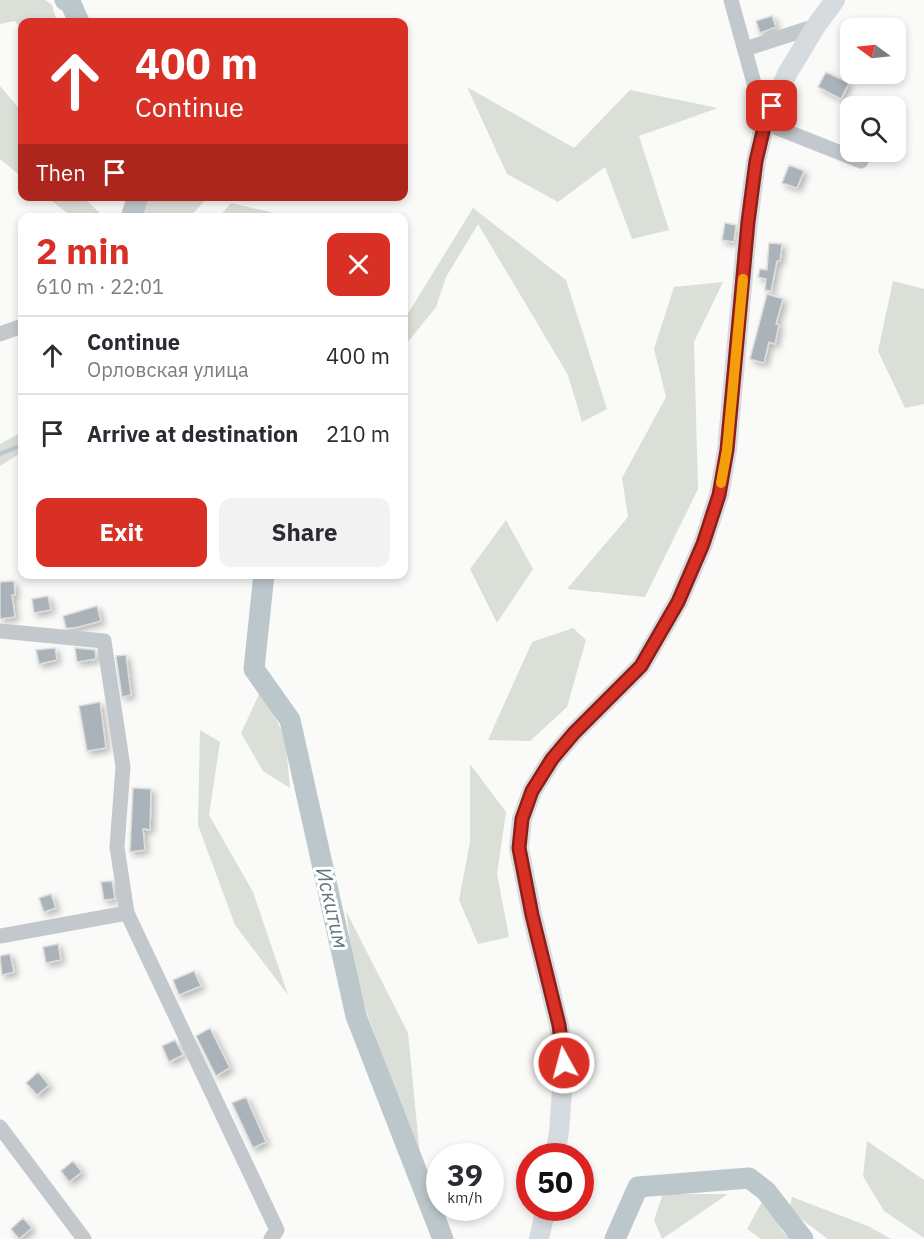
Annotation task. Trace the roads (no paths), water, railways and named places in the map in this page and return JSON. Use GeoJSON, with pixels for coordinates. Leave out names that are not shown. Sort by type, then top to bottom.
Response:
{"type":"FeatureCollection","features":[{"type":"Feature","properties":{"kind":"main road"},"geometry":{"type":"LineString","coordinates":[[557,1143],[564,1063],[559,1025],[532,915],[519,848],[522,819],[532,791],[552,759],[574,733],[641,666],[678,602],[703,544],[719,495],[727,450],[748,222],[756,161],[765,123],[787,74],[835,0]]}},
{"type":"Feature","properties":{"kind":"main road"},"geometry":{"type":"LineString","coordinates":[[539,1239],[543,1221]]}},
{"type":"Feature","properties":{"kind":"street"},"geometry":{"type":"LineString","coordinates":[[730,0],[765,123],[840,153]]}},
{"type":"Feature","properties":{"kind":"street"},"geometry":{"type":"LineString","coordinates":[[745,49],[816,26]]}},
{"type":"Feature","properties":{"kind":"street"},"geometry":{"type":"LineString","coordinates":[[0,334],[18,327]]}},
{"type":"Feature","properties":{"kind":"street"},"geometry":{"type":"LineString","coordinates":[[0,631],[104,641],[123,767],[117,847],[127,913],[274,1234]]}},
{"type":"Feature","properties":{"kind":"street"},"geometry":{"type":"LineString","coordinates":[[0,936],[127,913]]}},
{"type":"Feature","properties":{"kind":"street"},"geometry":{"type":"LineString","coordinates":[[0,1127],[84,1239]]}},
{"type":"Feature","properties":{"kind":"waterway","name":"Искитим"},"geometry":{"type":"LineString","coordinates":[[65,0],[71,4],[77,18]]}},
{"type":"Feature","properties":{"kind":"waterway","name":"Искитим"},"geometry":{"type":"LineString","coordinates":[[133,213],[136,201]]}},
{"type":"Feature","properties":{"kind":"waterway"},"geometry":{"type":"LineString","coordinates":[[0,454],[18,447]]}},
{"type":"Feature","properties":{"kind":"waterway","name":"Искитим"},"geometry":{"type":"LineString","coordinates":[[263,579],[254,669],[290,720],[356,1016],[443,1239]]}},
{"type":"Feature","properties":{"kind":"waterway","name":"Искитим"},"geometry":{"type":"LineString","coordinates":[[615,1239],[638,1187],[749,1178],[766,1191],[803,1239]]}}]}
